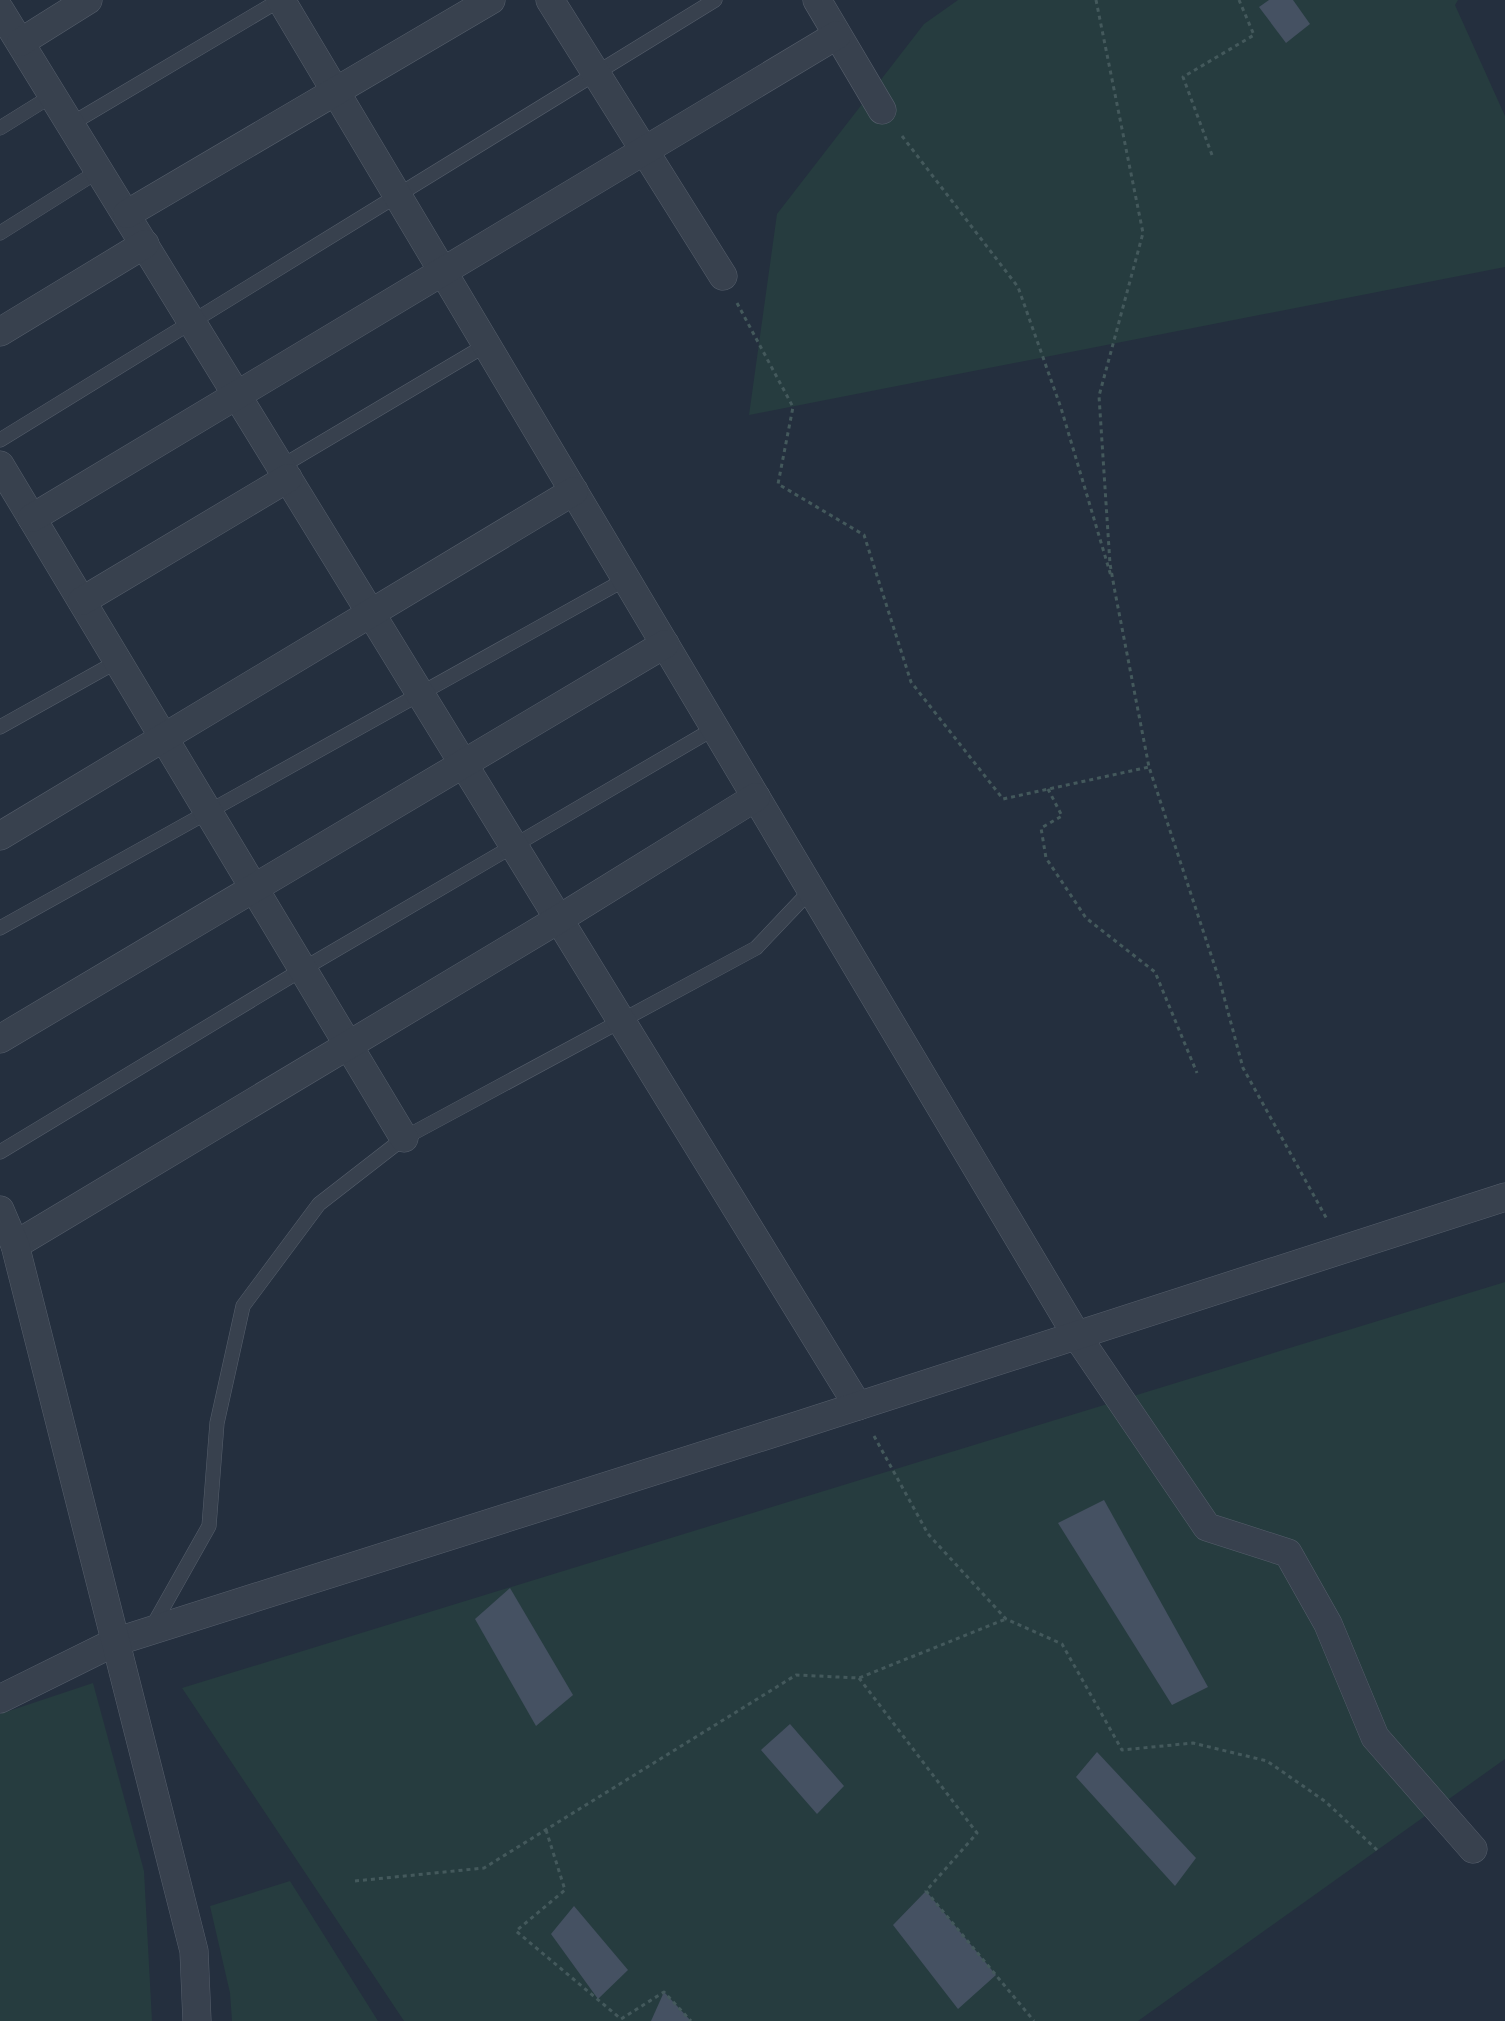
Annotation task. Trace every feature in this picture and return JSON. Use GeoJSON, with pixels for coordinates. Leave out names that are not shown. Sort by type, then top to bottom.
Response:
{"type":"FeatureCollection","features":[{"type":"Feature","properties":{"kind":"street"},"geometry":{"type":"LineString","coordinates":[[88,0],[8,29],[53,95],[100,170],[858,1406]]}},
{"type":"Feature","properties":{"kind":"street"},"geometry":{"type":"LineString","coordinates":[[281,0],[1077,1336],[1207,1527],[1288,1553],[1328,1624],[1375,1737],[1473,1849]]}},
{"type":"Feature","properties":{"kind":"street"},"geometry":{"type":"LineString","coordinates":[[127,214],[336,93],[491,0]]}},
{"type":"Feature","properties":{"kind":"street"},"geometry":{"type":"LineString","coordinates":[[550,0],[723,276]]}},
{"type":"Feature","properties":{"kind":"street"},"geometry":{"type":"LineString","coordinates":[[816,0],[882,110]]}},
{"type":"Feature","properties":{"kind":"street"},"geometry":{"type":"LineString","coordinates":[[32,518],[837,35]]}},
{"type":"Feature","properties":{"kind":"street"},"geometry":{"type":"LineString","coordinates":[[0,332],[145,244]]}},
{"type":"Feature","properties":{"kind":"street"},"geometry":{"type":"LineString","coordinates":[[0,464],[404,1138]]}},
{"type":"Feature","properties":{"kind":"street"},"geometry":{"type":"LineString","coordinates":[[82,601],[285,472]]}},
{"type":"Feature","properties":{"kind":"street"},"geometry":{"type":"LineString","coordinates":[[0,836],[574,492]]}},
{"type":"Feature","properties":{"kind":"street"},"geometry":{"type":"LineString","coordinates":[[0,1039],[665,644]]}},
{"type":"Feature","properties":{"kind":"street"},"geometry":{"type":"LineString","coordinates":[[15,1245],[559,919],[756,797]]}},
{"type":"Feature","properties":{"kind":"street"},"geometry":{"type":"LineString","coordinates":[[0,1700],[115,1642],[1077,1336],[1505,1197]]}},
{"type":"Feature","properties":{"kind":"street"},"geometry":{"type":"LineString","coordinates":[[0,1210],[15,1245],[194,1951],[197,2021]]}},
{"type":"Feature","properties":{"kind":"lane"},"geometry":{"type":"LineString","coordinates":[[71,124],[281,0]]}},
{"type":"Feature","properties":{"kind":"lane"},"geometry":{"type":"LineString","coordinates":[[0,440],[715,0]]}},
{"type":"Feature","properties":{"kind":"lane"},"geometry":{"type":"LineString","coordinates":[[0,128],[53,95]]}},
{"type":"Feature","properties":{"kind":"lane"},"geometry":{"type":"LineString","coordinates":[[0,233],[100,170]]}},
{"type":"Feature","properties":{"kind":"lane"},"geometry":{"type":"LineString","coordinates":[[285,472],[486,345]]}},
{"type":"Feature","properties":{"kind":"lane"},"geometry":{"type":"LineString","coordinates":[[0,928],[626,580]]}},
{"type":"Feature","properties":{"kind":"lane"},"geometry":{"type":"LineString","coordinates":[[0,726],[118,661]]}},
{"type":"Feature","properties":{"kind":"lane"},"geometry":{"type":"LineString","coordinates":[[0,1152],[303,969],[715,728]]}},
{"type":"Feature","properties":{"kind":"lane"},"geometry":{"type":"LineString","coordinates":[[150,1631],[209,1526],[217,1423],[243,1306],[319,1204],[404,1138],[756,948],[811,890]]}},
{"type":"Feature","properties":{"kind":"path"},"geometry":{"type":"LineString","coordinates":[[1096,0],[1143,232],[1099,396],[1110,564],[1149,767],[1220,982],[1243,1068],[1344,1249]]}},
{"type":"Feature","properties":{"kind":"path"},"geometry":{"type":"LineString","coordinates":[[1212,155],[1182,77],[1254,35],[1239,0]]}},
{"type":"Feature","properties":{"kind":"path"},"geometry":{"type":"LineString","coordinates":[[882,110],[1018,287],[1061,408],[1115,592]]}},
{"type":"Feature","properties":{"kind":"path"},"geometry":{"type":"LineString","coordinates":[[723,276],[793,407],[778,484],[864,535],[911,682],[1003,799],[1149,767]]}},
{"type":"Feature","properties":{"kind":"path"},"geometry":{"type":"LineString","coordinates":[[1048,789],[1062,816],[1041,828],[1046,858],[1086,918],[1155,972],[1197,1073]]}},
{"type":"Feature","properties":{"kind":"path"},"geometry":{"type":"LineString","coordinates":[[858,1406],[928,1534],[1006,1619],[1062,1644],[1122,1750],[1193,1743],[1267,1761],[1326,1802],[1377,1850]]}},
{"type":"Feature","properties":{"kind":"path"},"geometry":{"type":"LineString","coordinates":[[355,1881],[484,1868],[796,1675],[859,1678],[1006,1619]]}},
{"type":"Feature","properties":{"kind":"path"},"geometry":{"type":"LineString","coordinates":[[859,1678],[977,1833],[926,1891],[1034,2021]]}},
{"type":"Feature","properties":{"kind":"path"},"geometry":{"type":"LineString","coordinates":[[546,1830],[565,1890],[516,1930],[622,2020],[664,1992],[691,2021]]}},
{"type":"Feature","properties":{"kind":"green space"},"geometry":{"type":"Polygon","coordinates":[[[958,0],[1458,0],[1455,5],[1505,116],[1505,267],[749,415],[777,214],[924,24],[958,0]]]}},
{"type":"Feature","properties":{"kind":"green space"},"geometry":{"type":"Polygon","coordinates":[[[1505,1282],[1505,1759],[1138,2021],[404,2021],[182,1688],[1505,1282]]]}},
{"type":"Feature","properties":{"kind":"green space"},"geometry":{"type":"Polygon","coordinates":[[[93,1683],[144,1871],[152,2021],[0,2021],[0,1714],[93,1683]]]}},
{"type":"Feature","properties":{"kind":"green space"},"geometry":{"type":"Polygon","coordinates":[[[290,1881],[378,2021],[232,2021],[230,1993],[210,1906],[290,1881]]]}},
{"type":"Feature","properties":{"kind":"building"},"geometry":{"type":"Polygon","coordinates":[[[1269,0],[1293,0],[1310,24],[1286,43],[1259,7],[1269,0]]]}},
{"type":"Feature","properties":{"kind":"building"},"geometry":{"type":"Polygon","coordinates":[[[1104,1500],[1208,1687],[1172,1705],[1058,1523],[1104,1500]]]}},
{"type":"Feature","properties":{"kind":"building"},"geometry":{"type":"Polygon","coordinates":[[[510,1588],[573,1695],[536,1726],[475,1619],[510,1588]]]}},
{"type":"Feature","properties":{"kind":"building"},"geometry":{"type":"Polygon","coordinates":[[[790,1724],[844,1786],[817,1814],[761,1750],[790,1724]]]}},
{"type":"Feature","properties":{"kind":"building"},"geometry":{"type":"Polygon","coordinates":[[[1097,1752],[1196,1858],[1175,1886],[1076,1777],[1097,1752]]]}},
{"type":"Feature","properties":{"kind":"building"},"geometry":{"type":"Polygon","coordinates":[[[926,1891],[996,1975],[958,2009],[893,1925],[926,1891]]]}},
{"type":"Feature","properties":{"kind":"building"},"geometry":{"type":"Polygon","coordinates":[[[574,1906],[628,1970],[598,1999],[551,1934],[574,1906]]]}},
{"type":"Feature","properties":{"kind":"building"},"geometry":{"type":"Polygon","coordinates":[[[664,1992],[691,2021],[651,2021],[664,1992]]]}}]}
